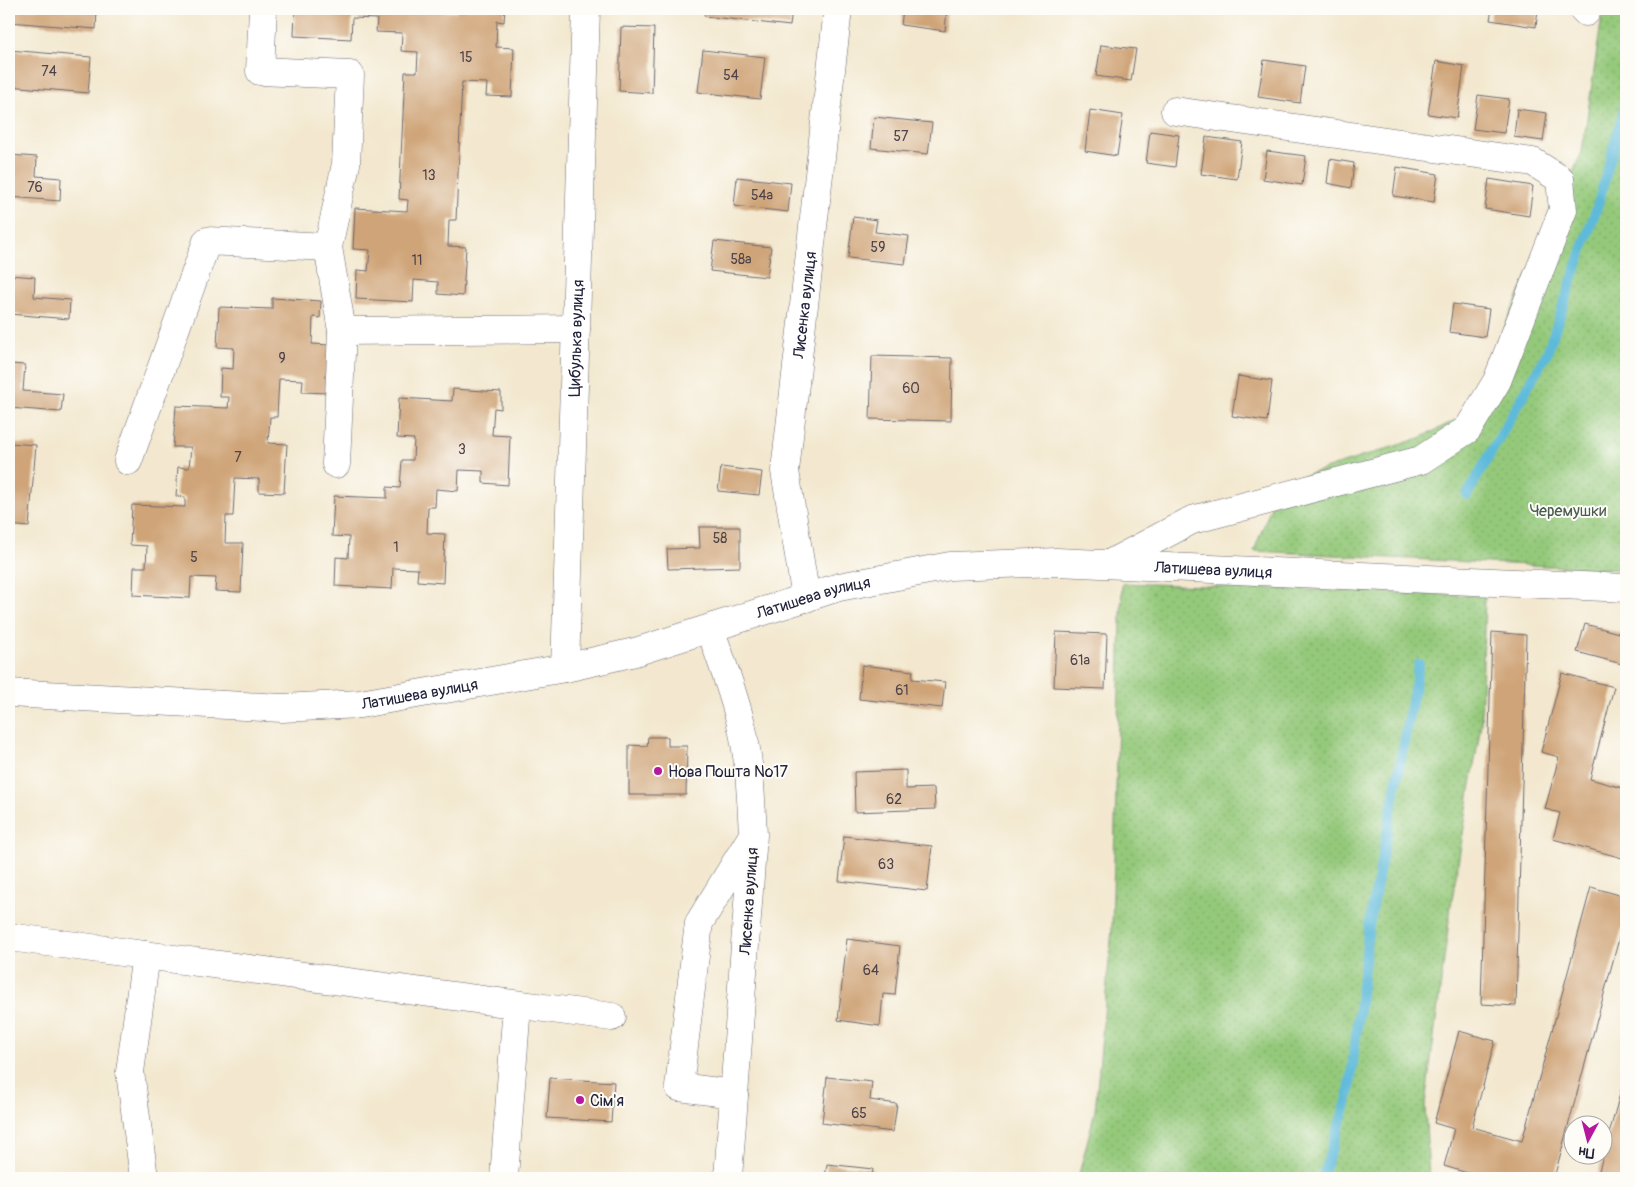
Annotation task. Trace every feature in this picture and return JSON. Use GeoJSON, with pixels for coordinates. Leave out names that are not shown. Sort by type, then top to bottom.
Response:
{"type":"FeatureCollection","features":[{"type":"Feature","properties":{"kind":"street"},"geometry":{"type":"LineString","coordinates":[[263,9],[260,71],[350,75],[346,164],[328,247],[342,331],[336,464]]}},
{"type":"Feature","properties":{"kind":"street","name":"Цибулька вулиця"},"geometry":{"type":"LineString","coordinates":[[565,668],[586,9]]}},
{"type":"Feature","properties":{"kind":"street","name":"Лисенка вулиця"},"geometry":{"type":"LineString","coordinates":[[806,598],[785,471],[838,9]]}},
{"type":"Feature","properties":{"kind":"street"},"geometry":{"type":"LineString","coordinates":[[1108,564],[1192,520],[1421,460],[1468,428],[1497,381],[1563,210],[1560,179],[1533,162],[1175,111]]}},
{"type":"Feature","properties":{"kind":"street"},"geometry":{"type":"LineString","coordinates":[[128,461],[207,241],[328,247]]}},
{"type":"Feature","properties":{"kind":"street"},"geometry":{"type":"LineString","coordinates":[[342,331],[576,329]]}},
{"type":"Feature","properties":{"kind":"street","name":"Латишева вулиця"},"geometry":{"type":"LineString","coordinates":[[9,693],[282,708],[360,704],[565,668],[636,652],[710,630],[839,587],[950,566],[1057,562],[1626,588]]}},
{"type":"Feature","properties":{"kind":"street","name":"Лисенка вулиця"},"geometry":{"type":"LineString","coordinates":[[710,630],[729,679],[742,730],[750,782],[752,835],[728,1178]]}},
{"type":"Feature","properties":{"kind":"street"},"geometry":{"type":"LineString","coordinates":[[734,1094],[679,1088],[699,923],[752,835]]}},
{"type":"Feature","properties":{"kind":"street"},"geometry":{"type":"LineString","coordinates":[[9,937],[612,1017]]}},
{"type":"Feature","properties":{"kind":"street"},"geometry":{"type":"LineString","coordinates":[[144,1178],[130,1072],[146,955]]}},
{"type":"Feature","properties":{"kind":"street"},"geometry":{"type":"LineString","coordinates":[[504,1178],[517,1004]]}},
{"type":"Feature","properties":{"kind":"green space","name":"Черемушки"},"geometry":{"type":"Polygon","coordinates":[[[1603,9],[1626,9],[1626,570],[1254,551],[1272,504],[1291,480],[1420,438],[1466,415],[1582,152],[1603,9]]]}},
{"type":"Feature","properties":{"kind":"green space"},"geometry":{"type":"Polygon","coordinates":[[[1122,583],[1485,596],[1481,724],[1451,906],[1425,1105],[1429,1178],[1078,1178],[1095,1111],[1112,929],[1122,583]]]}},
{"type":"Feature","properties":{"kind":"building"},"geometry":{"type":"Polygon","coordinates":[[[9,9],[97,9],[96,29],[9,22],[9,9]]]}},
{"type":"Feature","properties":{"kind":"building"},"geometry":{"type":"Polygon","coordinates":[[[295,9],[403,9],[456,12],[456,9],[505,9],[504,22],[497,21],[496,47],[514,48],[512,97],[486,96],[487,83],[462,82],[456,220],[449,220],[448,246],[466,247],[463,296],[438,294],[438,282],[414,280],[413,302],[356,299],[357,270],[368,271],[370,250],[353,249],[355,208],[407,211],[408,200],[399,199],[405,72],[417,72],[418,52],[401,51],[402,33],[376,32],[377,19],[352,18],[351,39],[294,36],[295,9]]]}},
{"type":"Feature","properties":{"kind":"building"},"geometry":{"type":"Polygon","coordinates":[[[705,9],[792,9],[790,26],[704,16],[705,9]]]}},
{"type":"Feature","properties":{"kind":"building"},"geometry":{"type":"Polygon","coordinates":[[[903,9],[947,9],[945,31],[901,25],[903,9]]]}},
{"type":"Feature","properties":{"kind":"building"},"geometry":{"type":"Polygon","coordinates":[[[1492,9],[1538,9],[1536,27],[1490,20],[1492,9]]]}},
{"type":"Feature","properties":{"kind":"building"},"geometry":{"type":"Polygon","coordinates":[[[621,27],[654,28],[652,93],[619,91],[621,27]]]}},
{"type":"Feature","properties":{"kind":"building"},"geometry":{"type":"Polygon","coordinates":[[[1101,45],[1136,49],[1131,81],[1096,76],[1101,45]]]}},
{"type":"Feature","properties":{"kind":"building"},"geometry":{"type":"Polygon","coordinates":[[[9,50],[91,57],[88,93],[9,86],[9,50]]]}},
{"type":"Feature","properties":{"kind":"building"},"geometry":{"type":"Polygon","coordinates":[[[703,50],[765,57],[760,99],[698,92],[703,50]]]}},
{"type":"Feature","properties":{"kind":"building"},"geometry":{"type":"Polygon","coordinates":[[[1264,60],[1305,66],[1300,103],[1258,97],[1264,60]]]}},
{"type":"Feature","properties":{"kind":"building"},"geometry":{"type":"Polygon","coordinates":[[[1436,61],[1464,66],[1457,118],[1428,114],[1436,61]]]}},
{"type":"Feature","properties":{"kind":"building"},"geometry":{"type":"Polygon","coordinates":[[[1478,95],[1509,99],[1504,133],[1473,129],[1478,95]]]}},
{"type":"Feature","properties":{"kind":"building"},"geometry":{"type":"Polygon","coordinates":[[[1517,109],[1547,113],[1543,141],[1514,137],[1517,109]]]}},
{"type":"Feature","properties":{"kind":"building"},"geometry":{"type":"Polygon","coordinates":[[[1090,110],[1123,115],[1117,156],[1085,151],[1090,110]]]}},
{"type":"Feature","properties":{"kind":"building"},"geometry":{"type":"Polygon","coordinates":[[[874,117],[932,123],[928,154],[871,148],[874,117]]]}},
{"type":"Feature","properties":{"kind":"building"},"geometry":{"type":"Polygon","coordinates":[[[1150,131],[1179,135],[1175,167],[1146,163],[1150,131]]]}},
{"type":"Feature","properties":{"kind":"building"},"geometry":{"type":"Polygon","coordinates":[[[1206,137],[1242,142],[1237,179],[1201,174],[1206,137]]]}},
{"type":"Feature","properties":{"kind":"building"},"geometry":{"type":"Polygon","coordinates":[[[1267,151],[1306,156],[1302,185],[1263,179],[1267,151]]]}},
{"type":"Feature","properties":{"kind":"building"},"geometry":{"type":"Polygon","coordinates":[[[9,155],[37,157],[36,176],[61,178],[60,201],[9,197],[9,155]]]}},
{"type":"Feature","properties":{"kind":"building"},"geometry":{"type":"Polygon","coordinates":[[[1330,159],[1354,163],[1351,188],[1327,183],[1330,159]]]}},
{"type":"Feature","properties":{"kind":"building"},"geometry":{"type":"Polygon","coordinates":[[[1397,167],[1438,174],[1434,202],[1393,196],[1397,167]]]}},
{"type":"Feature","properties":{"kind":"building"},"geometry":{"type":"Polygon","coordinates":[[[737,177],[791,183],[788,212],[734,206],[737,177]]]}},
{"type":"Feature","properties":{"kind":"building"},"geometry":{"type":"Polygon","coordinates":[[[1489,179],[1533,186],[1529,216],[1485,209],[1489,179]]]}},
{"type":"Feature","properties":{"kind":"building"},"geometry":{"type":"Polygon","coordinates":[[[853,217],[877,220],[875,232],[909,236],[905,264],[848,258],[853,217]]]}},
{"type":"Feature","properties":{"kind":"building"},"geometry":{"type":"Polygon","coordinates":[[[714,241],[771,247],[767,277],[710,271],[714,241]]]}},
{"type":"Feature","properties":{"kind":"building"},"geometry":{"type":"Polygon","coordinates":[[[9,275],[35,277],[34,297],[70,300],[69,319],[9,314],[9,275]]]}},
{"type":"Feature","properties":{"kind":"building"},"geometry":{"type":"Polygon","coordinates":[[[272,298],[321,301],[320,318],[313,317],[312,344],[330,345],[328,393],[302,392],[303,380],[279,379],[277,417],[270,417],[268,443],[287,444],[284,493],[259,492],[259,479],[235,478],[233,516],[226,516],[225,543],[243,543],[241,592],[215,591],[216,578],[191,577],[190,598],[133,595],[134,567],[146,567],[147,546],[130,545],[132,505],[185,507],[185,497],[176,496],[178,467],[189,468],[191,447],[173,447],[176,406],[228,408],[229,397],[220,397],[221,368],[233,369],[234,348],[217,347],[219,307],[272,309],[272,298]]]}},
{"type":"Feature","properties":{"kind":"building"},"geometry":{"type":"Polygon","coordinates":[[[1453,304],[1489,309],[1485,337],[1449,332],[1453,304]]]}},
{"type":"Feature","properties":{"kind":"building"},"geometry":{"type":"Polygon","coordinates":[[[872,356],[952,358],[951,421],[870,419],[872,356]]]}},
{"type":"Feature","properties":{"kind":"building"},"geometry":{"type":"Polygon","coordinates":[[[9,364],[25,365],[23,391],[63,394],[61,412],[9,408],[9,364]]]}},
{"type":"Feature","properties":{"kind":"building"},"geometry":{"type":"Polygon","coordinates":[[[1238,376],[1272,381],[1267,421],[1232,416],[1238,376]]]}},
{"type":"Feature","properties":{"kind":"building"},"geometry":{"type":"Polygon","coordinates":[[[453,389],[501,392],[501,409],[494,408],[492,435],[510,436],[508,485],[483,483],[483,471],[459,470],[458,491],[436,489],[435,507],[428,507],[427,533],[445,534],[443,583],[417,581],[418,569],[393,568],[392,589],[335,586],[336,557],[348,558],[349,537],[332,536],[334,496],[387,498],[387,487],[400,488],[402,460],[413,460],[414,439],[397,438],[399,398],[452,401],[453,389]]]}},
{"type":"Feature","properties":{"kind":"building"},"geometry":{"type":"Polygon","coordinates":[[[9,443],[36,445],[29,527],[9,525],[9,443]]]}},
{"type":"Feature","properties":{"kind":"building"},"geometry":{"type":"Polygon","coordinates":[[[721,467],[762,472],[759,495],[718,491],[721,467]]]}},
{"type":"Feature","properties":{"kind":"building"},"geometry":{"type":"Polygon","coordinates":[[[699,527],[740,527],[740,567],[668,569],[667,549],[700,548],[699,527]]]}},
{"type":"Feature","properties":{"kind":"building"},"geometry":{"type":"Polygon","coordinates":[[[1585,624],[1626,635],[1626,665],[1577,652],[1585,624]]]}},
{"type":"Feature","properties":{"kind":"building"},"geometry":{"type":"Polygon","coordinates":[[[1056,632],[1107,634],[1105,689],[1054,687],[1056,632]]]}},
{"type":"Feature","properties":{"kind":"building"},"geometry":{"type":"Polygon","coordinates":[[[1492,632],[1526,635],[1516,1006],[1481,1004],[1492,632]]]}},
{"type":"Feature","properties":{"kind":"building"},"geometry":{"type":"Polygon","coordinates":[[[862,665],[913,671],[912,679],[945,682],[942,708],[859,699],[862,665]]]}},
{"type":"Feature","properties":{"kind":"building"},"geometry":{"type":"Polygon","coordinates":[[[1562,673],[1614,687],[1590,779],[1626,789],[1626,859],[1553,839],[1560,813],[1545,809],[1559,757],[1541,752],[1562,673]]]}},
{"type":"Feature","properties":{"kind":"building"},"geometry":{"type":"Polygon","coordinates":[[[648,737],[668,737],[668,746],[687,746],[686,795],[629,795],[629,745],[647,746],[648,737]]]}},
{"type":"Feature","properties":{"kind":"building"},"geometry":{"type":"Polygon","coordinates":[[[906,770],[906,789],[934,788],[935,809],[855,812],[854,772],[906,770]]]}},
{"type":"Feature","properties":{"kind":"building"},"geometry":{"type":"Polygon","coordinates":[[[844,836],[932,846],[927,891],[839,881],[844,836]]]}},
{"type":"Feature","properties":{"kind":"building"},"geometry":{"type":"Polygon","coordinates":[[[1591,887],[1626,897],[1626,913],[1571,1114],[1562,1114],[1562,1149],[1554,1178],[1484,1178],[1444,1166],[1454,1129],[1434,1123],[1459,1031],[1495,1041],[1472,1127],[1522,1141],[1591,887]]]}},
{"type":"Feature","properties":{"kind":"building"},"geometry":{"type":"Polygon","coordinates":[[[847,939],[900,946],[895,995],[883,994],[880,1026],[838,1020],[847,939]]]}},
{"type":"Feature","properties":{"kind":"building"},"geometry":{"type":"Polygon","coordinates":[[[1626,1072],[1626,1178],[1597,1178],[1601,1164],[1612,1164],[1612,1123],[1626,1072]]]}},
{"type":"Feature","properties":{"kind":"building"},"geometry":{"type":"Polygon","coordinates":[[[827,1077],[872,1082],[870,1100],[897,1104],[893,1132],[822,1123],[827,1077]]]}},
{"type":"Feature","properties":{"kind":"building"},"geometry":{"type":"Polygon","coordinates":[[[550,1078],[614,1082],[611,1122],[547,1118],[550,1078]]]}},
{"type":"Feature","properties":{"kind":"building"},"geometry":{"type":"Polygon","coordinates":[[[827,1164],[873,1169],[872,1176],[877,1178],[825,1178],[827,1164]]]}},
{"type":"Feature","properties":{"kind":"waterway"},"geometry":{"type":"LineString","coordinates":[[1624,9],[1626,15]]}},
{"type":"Feature","properties":{"kind":"waterway"},"geometry":{"type":"LineString","coordinates":[[1467,495],[1547,353],[1598,204],[1626,102]]}},
{"type":"Feature","properties":{"kind":"waterway"},"geometry":{"type":"LineString","coordinates":[[1322,1178],[1349,1095],[1369,926],[1419,664]]}},
{"type":"Feature","properties":{"kind":"place","name":"Нова Пошта №17"},"geometry":{"type":"Point","coordinates":[658,771]}},
{"type":"Feature","properties":{"kind":"place","name":"Сім'я"},"geometry":{"type":"Point","coordinates":[580,1100]}}]}
